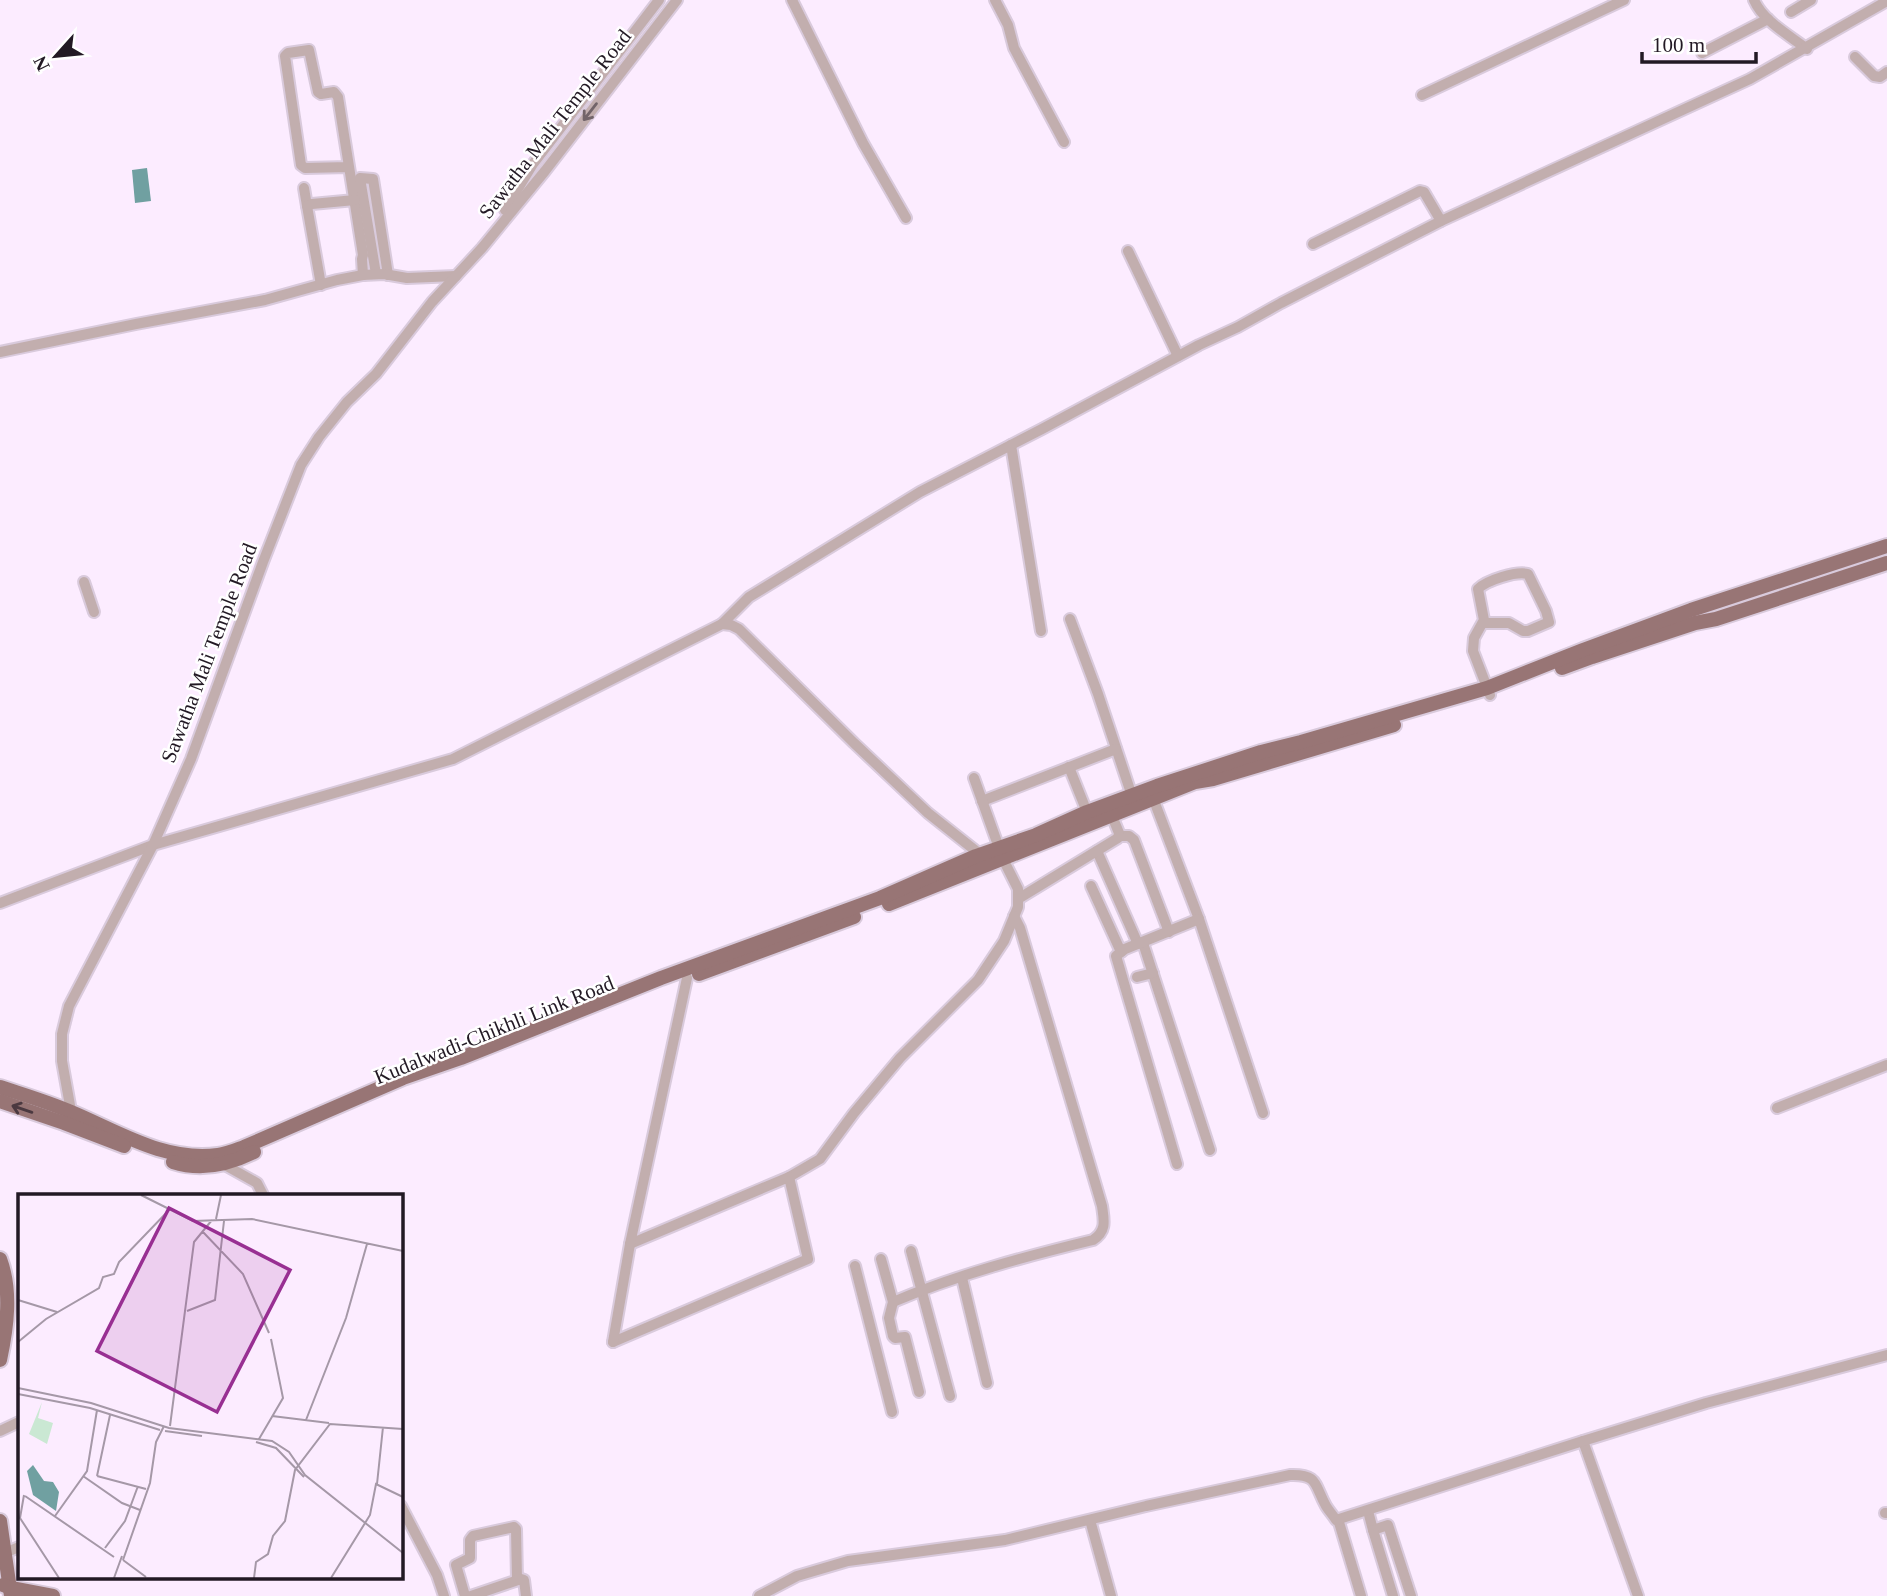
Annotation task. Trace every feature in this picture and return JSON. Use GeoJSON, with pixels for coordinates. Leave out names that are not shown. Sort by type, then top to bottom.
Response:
{"type":"FeatureCollection","features":[{"type":"Feature","properties":{"kind":"main road"},"geometry":{"type":"LineString","coordinates":[[1001,853],[1112,816],[1195,782],[1222,777],[1451,708],[1565,662],[1887,546]]}},
{"type":"Feature","properties":{"kind":"main road"},"geometry":{"type":"LineString","coordinates":[[1693,617],[1887,555]]}},
{"type":"Feature","properties":{"kind":"main road"},"geometry":{"type":"LineString","coordinates":[[1693,617],[1716,619],[1887,564]]}},
{"type":"Feature","properties":{"kind":"main road"},"geometry":{"type":"LineString","coordinates":[[1001,853],[1087,812],[1191,774],[1261,752],[1489,692]]}},
{"type":"Feature","properties":{"kind":"main road","name":"Kudalwadi-Chikhli Link Road"},"geometry":{"type":"LineString","coordinates":[[0,1087],[135,1151],[177,1164],[198,1167],[223,1164],[235,1161],[461,1058],[661,978],[1001,853]]}},
{"type":"Feature","properties":{"kind":"main road","name":"Kudalwadi-Chikhli Link Road"},"geometry":{"type":"LineString","coordinates":[[0,1101],[68,1117],[169,1153],[184,1156],[221,1155],[404,1083],[467,1065],[619,1003],[859,915],[982,858]]}},
{"type":"Feature","properties":{"kind":"main road"},"geometry":{"type":"LineString","coordinates":[[0,1259],[13,1293],[8,1301],[0,1360]]}},
{"type":"Feature","properties":{"kind":"main road"},"geometry":{"type":"LineString","coordinates":[[0,1521],[8,1552],[7,1589],[53,1596]]}},
{"type":"Feature","properties":{"kind":"street","name":"Sawatha Mali Temple Road"},"geometry":{"type":"LineString","coordinates":[[488,239],[533,164],[659,0]]}},
{"type":"Feature","properties":{"kind":"street","name":"Sawatha Mali Temple Road"},"geometry":{"type":"LineString","coordinates":[[68,1117],[62,1034],[69,1006],[153,845],[191,759],[301,465],[342,409],[376,374],[432,302],[545,171],[677,0]]}},
{"type":"Feature","properties":{"kind":"street"},"geometry":{"type":"LineString","coordinates":[[792,0],[863,143],[906,218]]}},
{"type":"Feature","properties":{"kind":"street"},"geometry":{"type":"LineString","coordinates":[[995,0],[1008,25],[1014,48],[1064,142]]}},
{"type":"Feature","properties":{"kind":"street"},"geometry":{"type":"LineString","coordinates":[[1422,95],[1624,0]]}},
{"type":"Feature","properties":{"kind":"street"},"geometry":{"type":"LineString","coordinates":[[1754,0],[1758,9],[1768,19],[1807,48]]}},
{"type":"Feature","properties":{"kind":"street"},"geometry":{"type":"LineString","coordinates":[[1791,12],[1811,0]]}},
{"type":"Feature","properties":{"kind":"street"},"geometry":{"type":"LineString","coordinates":[[0,903],[153,845],[453,759],[722,624],[749,597],[773,581],[920,492],[1441,221],[1750,79],[1880,4]]}},
{"type":"Feature","properties":{"kind":"street"},"geometry":{"type":"LineString","coordinates":[[1702,52],[1768,19]]}},
{"type":"Feature","properties":{"kind":"street"},"geometry":{"type":"LineString","coordinates":[[349,167],[305,168],[301,165],[285,56],[288,53],[309,50],[318,92],[337,93],[355,200],[363,255],[369,275]]}},
{"type":"Feature","properties":{"kind":"street"},"geometry":{"type":"LineString","coordinates":[[1855,57],[1874,76],[1880,77],[1887,72]]}},
{"type":"Feature","properties":{"kind":"street"},"geometry":{"type":"LineString","coordinates":[[369,275],[360,178],[373,179],[388,275]]}},
{"type":"Feature","properties":{"kind":"street"},"geometry":{"type":"LineString","coordinates":[[304,188],[321,285]]}},
{"type":"Feature","properties":{"kind":"street"},"geometry":{"type":"LineString","coordinates":[[1313,244],[1420,191],[1424,192],[1441,221]]}},
{"type":"Feature","properties":{"kind":"street"},"geometry":{"type":"LineString","coordinates":[[307,206],[355,200]]}},
{"type":"Feature","properties":{"kind":"street"},"geometry":{"type":"LineString","coordinates":[[1128,251],[1178,356]]}},
{"type":"Feature","properties":{"kind":"street"},"geometry":{"type":"LineString","coordinates":[[0,352],[265,300],[369,275],[407,278],[456,276]]}},
{"type":"Feature","properties":{"kind":"street"},"geometry":{"type":"LineString","coordinates":[[1011,445],[1041,631]]}},
{"type":"Feature","properties":{"kind":"street"},"geometry":{"type":"LineString","coordinates":[[1483,623],[1509,623],[1528,631],[1549,622],[1528,574],[1518,573],[1481,586],[1478,593],[1484,620],[1474,638],[1474,651],[1489,692]]}},
{"type":"Feature","properties":{"kind":"street"},"geometry":{"type":"LineString","coordinates":[[84,582],[94,612]]}},
{"type":"Feature","properties":{"kind":"street"},"geometry":{"type":"LineString","coordinates":[[1070,618],[1132,796]]}},
{"type":"Feature","properties":{"kind":"street"},"geometry":{"type":"LineString","coordinates":[[722,624],[739,629],[854,744],[928,813],[982,858]]}},
{"type":"Feature","properties":{"kind":"street"},"geometry":{"type":"LineString","coordinates":[[982,801],[1116,748]]}},
{"type":"Feature","properties":{"kind":"street"},"geometry":{"type":"LineString","coordinates":[[1069,767],[1087,812]]}},
{"type":"Feature","properties":{"kind":"street"},"geometry":{"type":"LineString","coordinates":[[630,1244],[789,1177],[820,1159],[900,1058],[978,980],[1004,941],[1018,907],[1018,899],[1017,884],[1001,853],[974,778]]}},
{"type":"Feature","properties":{"kind":"street"},"geometry":{"type":"LineString","coordinates":[[1153,799],[1199,919],[1263,1113]]}},
{"type":"Feature","properties":{"kind":"street"},"geometry":{"type":"LineString","coordinates":[[1112,816],[1120,836]]}},
{"type":"Feature","properties":{"kind":"street"},"geometry":{"type":"LineString","coordinates":[[1018,899],[1120,836],[1129,836],[1134,840],[1168,932]]}},
{"type":"Feature","properties":{"kind":"street"},"geometry":{"type":"LineString","coordinates":[[1097,850],[1153,972],[1210,1150]]}},
{"type":"Feature","properties":{"kind":"street"},"geometry":{"type":"LineString","coordinates":[[1091,886],[1121,952]]}},
{"type":"Feature","properties":{"kind":"street"},"geometry":{"type":"LineString","coordinates":[[893,1302],[922,1290],[1093,1240],[1100,1236],[1105,1225],[1102,1206],[1020,928],[1014,916]]}},
{"type":"Feature","properties":{"kind":"street"},"geometry":{"type":"LineString","coordinates":[[1177,1164],[1116,956],[1199,919]]}},
{"type":"Feature","properties":{"kind":"street"},"geometry":{"type":"LineString","coordinates":[[1137,977],[1153,972]]}},
{"type":"Feature","properties":{"kind":"street"},"geometry":{"type":"LineString","coordinates":[[687,978],[630,1244],[613,1342],[808,1259],[789,1177]]}},
{"type":"Feature","properties":{"kind":"street"},"geometry":{"type":"LineString","coordinates":[[1777,1108],[1887,1065]]}},
{"type":"Feature","properties":{"kind":"street"},"geometry":{"type":"LineString","coordinates":[[223,1164],[257,1183],[262,1194]]}},
{"type":"Feature","properties":{"kind":"street"},"geometry":{"type":"LineString","coordinates":[[911,1251],[950,1396]]}},
{"type":"Feature","properties":{"kind":"street"},"geometry":{"type":"LineString","coordinates":[[880,1259],[893,1302],[889,1318],[893,1336],[905,1337],[919,1392]]}},
{"type":"Feature","properties":{"kind":"street"},"geometry":{"type":"LineString","coordinates":[[855,1266],[892,1412]]}},
{"type":"Feature","properties":{"kind":"street"},"geometry":{"type":"LineString","coordinates":[[962,1278],[987,1383]]}},
{"type":"Feature","properties":{"kind":"street"},"geometry":{"type":"LineString","coordinates":[[1338,1520],[1726,1397],[1887,1355]]}},
{"type":"Feature","properties":{"kind":"street"},"geometry":{"type":"LineString","coordinates":[[0,1431],[18,1422]]}},
{"type":"Feature","properties":{"kind":"street"},"geometry":{"type":"LineString","coordinates":[[1583,1441],[1638,1596]]}},
{"type":"Feature","properties":{"kind":"street"},"geometry":{"type":"LineString","coordinates":[[759,1596],[797,1576],[848,1560],[1005,1540],[1158,1503],[1290,1475],[1303,1475],[1310,1477],[1318,1486],[1325,1504],[1338,1520],[1361,1596]]}},
{"type":"Feature","properties":{"kind":"street"},"geometry":{"type":"LineString","coordinates":[[1382,1506],[1411,1596]]}},
{"type":"Feature","properties":{"kind":"street"},"geometry":{"type":"LineString","coordinates":[[402,1508],[432,1565],[444,1596]]}},
{"type":"Feature","properties":{"kind":"street"},"geometry":{"type":"LineString","coordinates":[[1367,1511],[1393,1596]]}},
{"type":"Feature","properties":{"kind":"street"},"geometry":{"type":"LineString","coordinates":[[1090,1520],[1111,1596]]}},
{"type":"Feature","properties":{"kind":"street"},"geometry":{"type":"LineString","coordinates":[[1373,1530],[1388,1525]]}},
{"type":"Feature","properties":{"kind":"street"},"geometry":{"type":"LineString","coordinates":[[465,1596],[456,1565],[470,1558],[470,1540],[473,1535],[514,1527],[516,1529],[517,1580]]}},
{"type":"Feature","properties":{"kind":"street"},"geometry":{"type":"LineString","coordinates":[[471,1596],[517,1580],[524,1580],[526,1596]]}},
{"type":"Feature","properties":{"kind":"shaded area"},"geometry":{"type":"Polygon","coordinates":[[[147,168],[151,201],[135,203],[132,170],[147,168]]]}}]}
